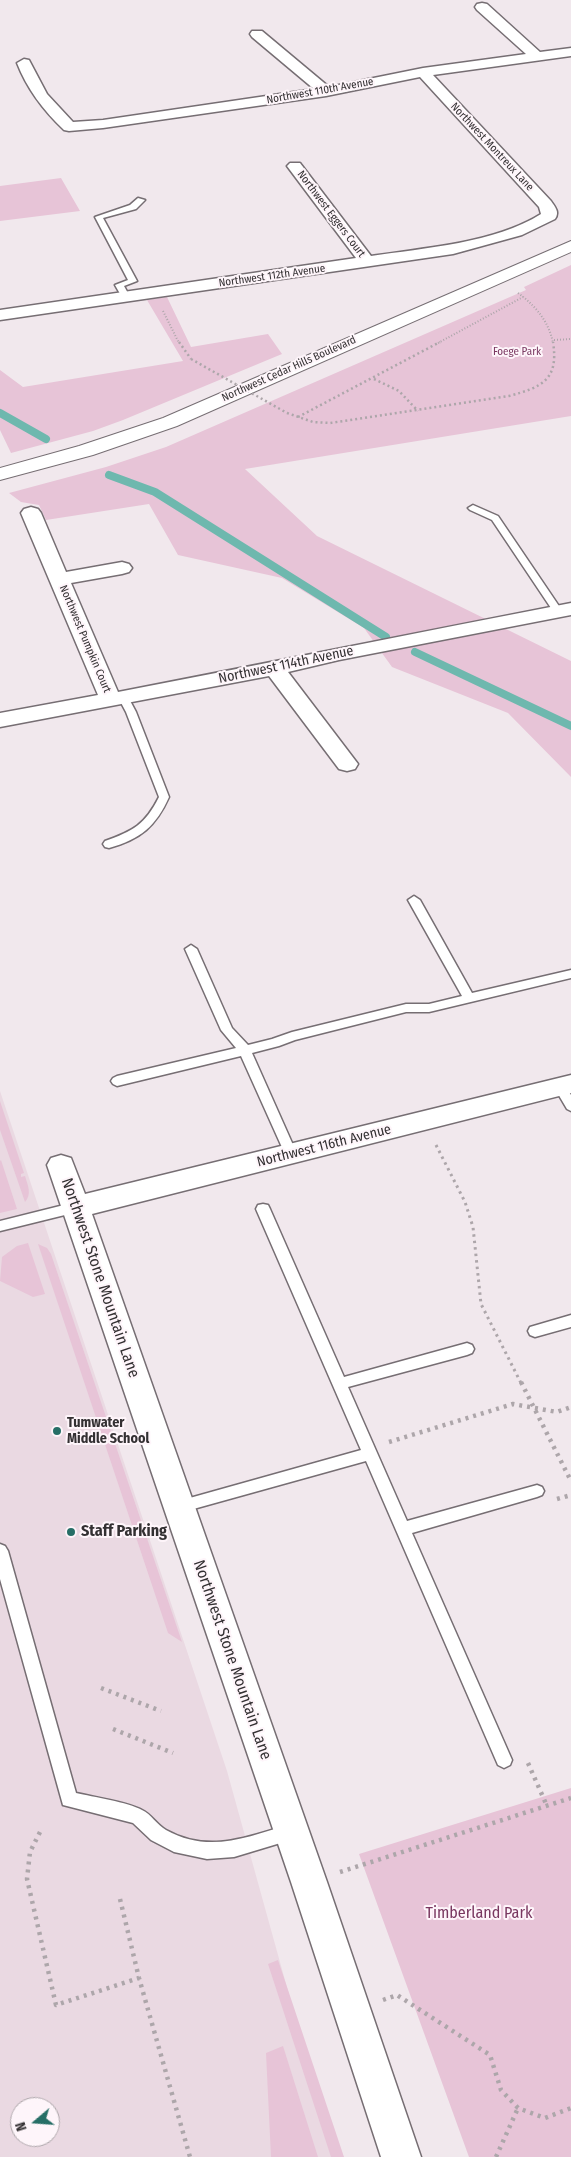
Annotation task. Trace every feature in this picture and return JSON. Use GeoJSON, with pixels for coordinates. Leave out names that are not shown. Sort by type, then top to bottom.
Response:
{"type":"FeatureCollection","features":[{"type":"Feature","properties":{"kind":"main road","name":"Northwest Cedar Hills Boulevard"},"geometry":{"type":"LineString","coordinates":[[0,474],[75,454],[170,422],[571,246]]}},
{"type":"Feature","properties":{"kind":"street"},"geometry":{"type":"LineString","coordinates":[[482,7],[537,57]]}},
{"type":"Feature","properties":{"kind":"street"},"geometry":{"type":"LineString","coordinates":[[257,34],[326,92]]}},
{"type":"Feature","properties":{"kind":"street","name":"Northwest 110th Avenue"},"geometry":{"type":"LineString","coordinates":[[24,63],[29,79],[57,116],[68,127],[103,124],[326,92],[423,72],[571,52]]}},
{"type":"Feature","properties":{"kind":"street","name":"Northwest Montreux Lane"},"geometry":{"type":"LineString","coordinates":[[423,72],[549,209],[550,216],[540,222]]}},
{"type":"Feature","properties":{"kind":"street","name":"Northwest Eggers Court"},"geometry":{"type":"LineString","coordinates":[[295,166],[367,262]]}},
{"type":"Feature","properties":{"kind":"street","name":"Northwest 112th Avenue"},"geometry":{"type":"LineString","coordinates":[[0,315],[454,248],[540,222]]}},
{"type":"Feature","properties":{"kind":"street","name":"Northwest Pumpkin Court"},"geometry":{"type":"LineString","coordinates":[[31,513],[59,579],[117,698]]}},
{"type":"Feature","properties":{"kind":"street","name":"Northwest Pumpkin Court"},"geometry":{"type":"LineString","coordinates":[[59,579],[122,568]]}},
{"type":"Feature","properties":{"kind":"street","name":"Northwest 114th Avenue"},"geometry":{"type":"LineString","coordinates":[[0,720],[274,669],[339,654],[564,611]]}},
{"type":"Feature","properties":{"kind":"street"},"geometry":{"type":"LineString","coordinates":[[274,669],[347,764]]}},
{"type":"Feature","properties":{"kind":"street","name":"Northwest 116th Avenue"},"geometry":{"type":"LineString","coordinates":[[76,1207],[424,1121],[567,1093]]}},
{"type":"Feature","properties":{"kind":"street","name":"Northwest Stone Mountain Lane"},"geometry":{"type":"LineString","coordinates":[[61,1165],[401,2157]]}},
{"type":"Feature","properties":{"kind":"lane"},"geometry":{"type":"LineString","coordinates":[[126,297],[119,285],[133,281],[100,217],[133,207],[141,200]]}},
{"type":"Feature","properties":{"kind":"lane"},"geometry":{"type":"LineString","coordinates":[[473,508],[495,518],[564,611]]}},
{"type":"Feature","properties":{"kind":"lane"},"geometry":{"type":"LineString","coordinates":[[109,844],[143,830],[157,814],[164,798],[131,712],[117,698]]}},
{"type":"Feature","properties":{"kind":"lane"},"geometry":{"type":"LineString","coordinates":[[414,900],[468,998]]}},
{"type":"Feature","properties":{"kind":"lane"},"geometry":{"type":"LineString","coordinates":[[191,949],[227,1030],[245,1050],[291,1154]]}},
{"type":"Feature","properties":{"kind":"lane"},"geometry":{"type":"LineString","coordinates":[[117,1081],[275,1043],[292,1036],[406,1008],[429,1008],[571,974]]}},
{"type":"Feature","properties":{"kind":"lane"},"geometry":{"type":"LineString","coordinates":[[0,1226],[76,1207]]}},
{"type":"Feature","properties":{"kind":"lane"},"geometry":{"type":"LineString","coordinates":[[263,1209],[504,1760]]}},
{"type":"Feature","properties":{"kind":"lane"},"geometry":{"type":"LineString","coordinates":[[535,1331],[571,1321]]}},
{"type":"Feature","properties":{"kind":"lane"},"geometry":{"type":"LineString","coordinates":[[339,1384],[467,1349]]}},
{"type":"Feature","properties":{"kind":"lane"},"geometry":{"type":"LineString","coordinates":[[179,1507],[370,1454]]}},
{"type":"Feature","properties":{"kind":"lane"},"geometry":{"type":"LineString","coordinates":[[402,1529],[537,1491]]}},
{"type":"Feature","properties":{"kind":"lane"},"geometry":{"type":"LineString","coordinates":[[0,1551],[69,1799],[138,1816],[156,1834],[180,1846],[206,1851],[234,1849],[291,1832]]}},
{"type":"Feature","properties":{"kind":"path"},"geometry":{"type":"LineString","coordinates":[[153,293],[181,347],[191,359],[287,413],[313,422],[330,424],[509,396],[534,388],[548,378],[552,373],[556,350],[554,340],[543,319],[523,296],[495,279]]}},
{"type":"Feature","properties":{"kind":"path"},"geometry":{"type":"LineString","coordinates":[[298,417],[373,379],[523,296]]}},
{"type":"Feature","properties":{"kind":"path"},"geometry":{"type":"LineString","coordinates":[[554,340],[571,339]]}},
{"type":"Feature","properties":{"kind":"path"},"geometry":{"type":"LineString","coordinates":[[373,379],[389,384],[403,393],[418,411]]}},
{"type":"Feature","properties":{"kind":"path"},"geometry":{"type":"LineString","coordinates":[[424,1121],[465,1202],[474,1227],[481,1304],[571,1481]]}},
{"type":"Feature","properties":{"kind":"path"},"geometry":{"type":"LineString","coordinates":[[370,1454],[394,1439],[513,1404],[557,1412],[571,1407]]}},
{"type":"Feature","properties":{"kind":"path"},"geometry":{"type":"LineString","coordinates":[[101,1688],[161,1711]]}},
{"type":"Feature","properties":{"kind":"path"},"geometry":{"type":"LineString","coordinates":[[113,1729],[173,1753]]}},
{"type":"Feature","properties":{"kind":"path"},"geometry":{"type":"LineString","coordinates":[[504,1760],[529,1763],[547,1806]]}},
{"type":"Feature","properties":{"kind":"path"},"geometry":{"type":"LineString","coordinates":[[308,1882],[571,1798]]}},
{"type":"Feature","properties":{"kind":"path"},"geometry":{"type":"LineString","coordinates":[[40,1832],[28,1853],[26,1869],[28,1887],[56,2005],[139,1978]]}},
{"type":"Feature","properties":{"kind":"path"},"geometry":{"type":"LineString","coordinates":[[120,1899],[139,1978],[190,2157]]}},
{"type":"Feature","properties":{"kind":"path"},"geometry":{"type":"LineString","coordinates":[[352,2011],[397,1995],[490,2055],[501,2090],[518,2108],[545,2118],[571,2108]]}},
{"type":"Feature","properties":{"kind":"path"},"geometry":{"type":"LineString","coordinates":[[496,2157],[518,2108]]}},
{"type":"Feature","properties":{"kind":"shaded area","name":"Tumwater Middle School"},"geometry":{"type":"Polygon","coordinates":[[[0,1091],[227,1771],[334,2157],[0,2157],[0,1091]]]}},
{"type":"Feature","properties":{"kind":"green space"},"geometry":{"type":"Polygon","coordinates":[[[61,178],[80,211],[0,221],[0,186],[61,178]]]}},
{"type":"Feature","properties":{"kind":"green space","name":"Foege Park"},"geometry":{"type":"Polygon","coordinates":[[[571,265],[571,416],[245,469],[317,536],[571,661],[571,777],[508,713],[392,667],[364,628],[282,578],[178,555],[149,504],[46,520],[39,505],[21,502],[9,493],[106,467],[166,447],[526,290],[524,287],[571,265]]]}},
{"type":"Feature","properties":{"kind":"green space"},"geometry":{"type":"Polygon","coordinates":[[[167,297],[191,347],[268,334],[282,354],[93,431],[11,453],[0,430],[0,370],[23,387],[183,361],[147,300],[167,297]]]}},
{"type":"Feature","properties":{"kind":"green space"},"geometry":{"type":"Polygon","coordinates":[[[0,1101],[24,1173],[21,1174],[21,1177],[25,1176],[28,1187],[29,1193],[25,1202],[0,1130],[0,1101]]]}},
{"type":"Feature","properties":{"kind":"green space"},"geometry":{"type":"Polygon","coordinates":[[[0,1161],[17,1209],[0,1213],[0,1161]]]}},
{"type":"Feature","properties":{"kind":"green space"},"geometry":{"type":"Polygon","coordinates":[[[28,1243],[45,1294],[33,1297],[0,1281],[2,1257],[17,1246],[28,1243]]]}},
{"type":"Feature","properties":{"kind":"green space"},"geometry":{"type":"Polygon","coordinates":[[[38,1244],[47,1248],[51,1254],[182,1642],[168,1633],[38,1244]]]}},
{"type":"Feature","properties":{"kind":"green space","name":"Timberland Park"},"geometry":{"type":"Polygon","coordinates":[[[571,1788],[571,2157],[469,2157],[359,1854],[571,1788]]]}},
{"type":"Feature","properties":{"kind":"green space"},"geometry":{"type":"Polygon","coordinates":[[[278,1960],[344,2157],[331,2157],[268,1964],[278,1960]]]}},
{"type":"Feature","properties":{"kind":"green space"},"geometry":{"type":"Polygon","coordinates":[[[283,2046],[318,2157],[271,2157],[266,2053],[283,2046]]]}},
{"type":"Feature","properties":{"kind":"waterway"},"geometry":{"type":"LineString","coordinates":[[0,413],[46,439]]}},
{"type":"Feature","properties":{"kind":"waterway"},"geometry":{"type":"LineString","coordinates":[[109,475],[155,492],[386,637]]}},
{"type":"Feature","properties":{"kind":"waterway"},"geometry":{"type":"LineString","coordinates":[[415,652],[571,726]]}},
{"type":"Feature","properties":{"kind":"place","name":"Tumwater Middle School"},"geometry":{"type":"Point","coordinates":[57,1431]}},
{"type":"Feature","properties":{"kind":"place","name":"Staff Parking"},"geometry":{"type":"Point","coordinates":[71,1532]}}]}
